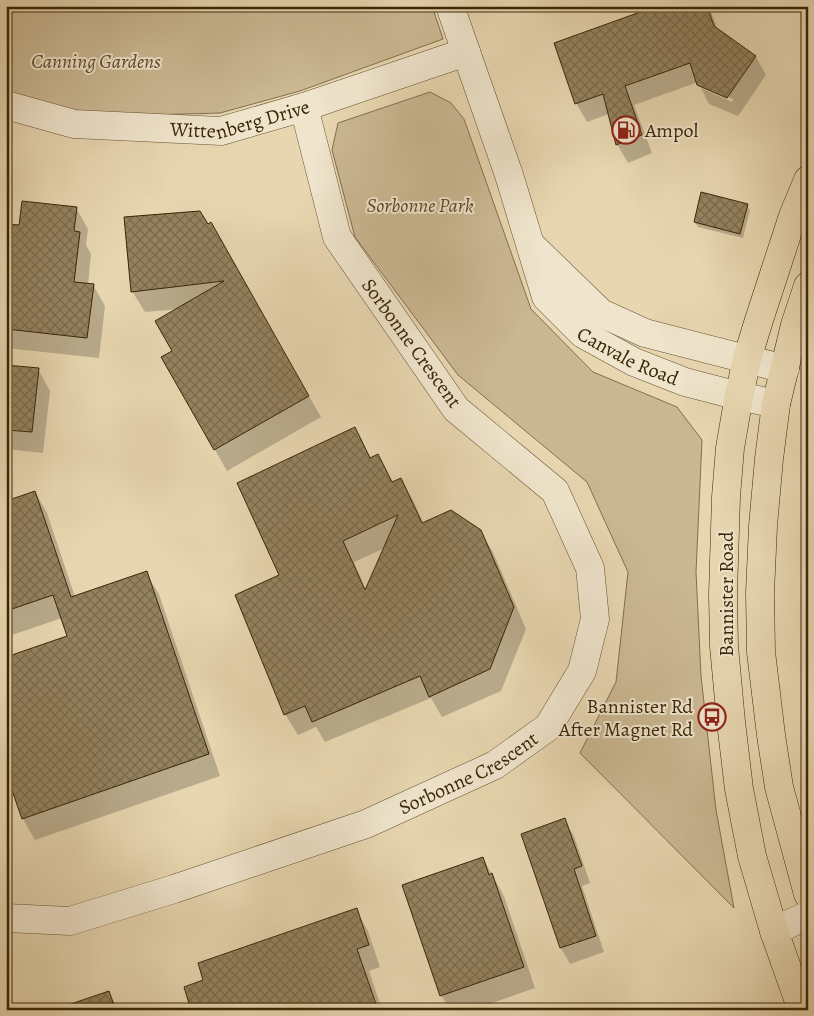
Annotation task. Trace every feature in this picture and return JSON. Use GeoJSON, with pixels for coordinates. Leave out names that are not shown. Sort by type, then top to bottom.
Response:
{"type":"FeatureCollection","features":[{"type":"Feature","properties":{"kind":"main road","name":"Bannister Road"},"geometry":{"type":"LineString","coordinates":[[802,1010],[774,931],[752,856],[739,789],[724,646],[723,594],[726,497],[730,448],[739,396],[747,359],[793,216],[808,180]]}},
{"type":"Feature","properties":{"kind":"main road","name":"Bannister Road"},"geometry":{"type":"LineString","coordinates":[[808,286],[795,325],[776,404],[763,526],[760,593],[761,652],[770,735],[779,786],[808,894]]}},
{"type":"Feature","properties":{"kind":"street","name":"Canvale Road"},"geometry":{"type":"LineString","coordinates":[[450,6],[509,175],[546,297],[583,334],[634,362],[685,382],[776,404]]}},
{"type":"Feature","properties":{"kind":"street","name":"Wittenberg Drive"},"geometry":{"type":"LineString","coordinates":[[6,105],[74,124],[221,131],[304,107],[466,52]]}},
{"type":"Feature","properties":{"kind":"street","name":"Sorbonne Crescent"},"geometry":{"type":"LineString","coordinates":[[6,918],[70,921],[174,889],[366,824],[495,765],[548,727],[582,671],[595,619],[590,568],[555,491],[456,409],[337,237],[304,107]]}},
{"type":"Feature","properties":{"kind":"street","name":"Canvale Road"},"geometry":{"type":"LineString","coordinates":[[530,245],[601,312],[645,334],[784,369]]}},
{"type":"Feature","properties":{"kind":"street"},"geometry":{"type":"LineString","coordinates":[[774,931],[808,915]]}},
{"type":"Feature","properties":{"kind":"green space","name":"Canning Gardens"},"geometry":{"type":"Polygon","coordinates":[[[6,6],[432,6],[443,39],[300,91],[220,113],[76,117],[6,91],[6,6]]]}},
{"type":"Feature","properties":{"kind":"green space","name":"Sorbonne Park"},"geometry":{"type":"Polygon","coordinates":[[[430,92],[451,103],[464,119],[531,309],[593,372],[677,407],[702,440],[696,572],[701,676],[716,810],[734,908],[580,753],[616,682],[628,572],[587,482],[458,375],[355,237],[332,150],[338,123],[430,92]]]}},
{"type":"Feature","properties":{"kind":"building"},"geometry":{"type":"Polygon","coordinates":[[[657,6],[707,6],[714,26],[756,56],[727,98],[697,85],[690,63],[625,86],[642,135],[616,145],[603,94],[575,104],[554,43],[657,6]]]}},
{"type":"Feature","properties":{"kind":"building"},"geometry":{"type":"Polygon","coordinates":[[[701,192],[748,204],[740,234],[694,222],[701,192]]]}},
{"type":"Feature","properties":{"kind":"building"},"geometry":{"type":"Polygon","coordinates":[[[22,201],[77,207],[74,231],[80,232],[74,282],[94,284],[87,338],[6,329],[6,224],[19,225],[22,201]]]}},
{"type":"Feature","properties":{"kind":"building"},"geometry":{"type":"Polygon","coordinates":[[[200,211],[208,224],[211,222],[309,396],[214,450],[161,357],[172,351],[155,321],[224,281],[131,292],[124,217],[200,211]]]}},
{"type":"Feature","properties":{"kind":"building"},"geometry":{"type":"Polygon","coordinates":[[[6,365],[39,368],[32,432],[6,430],[6,365]]]}},
{"type":"Feature","properties":{"kind":"building"},"geometry":{"type":"Polygon","coordinates":[[[355,427],[370,458],[378,454],[392,482],[401,478],[422,523],[451,510],[481,530],[514,607],[490,669],[429,697],[420,676],[312,722],[305,706],[284,715],[235,595],[279,575],[237,483],[355,427]],[[398,515],[343,541],[365,590],[398,515]]]}},
{"type":"Feature","properties":{"kind":"building"},"geometry":{"type":"Polygon","coordinates":[[[35,491],[71,597],[147,571],[209,754],[22,819],[6,773],[6,657],[67,636],[53,595],[6,611],[6,501],[35,491]]]}},
{"type":"Feature","properties":{"kind":"building"},"geometry":{"type":"Polygon","coordinates":[[[565,818],[582,866],[574,869],[596,936],[560,948],[521,834],[565,818]]]}},
{"type":"Feature","properties":{"kind":"building"},"geometry":{"type":"Polygon","coordinates":[[[483,857],[489,875],[492,873],[524,967],[440,996],[402,885],[483,857]]]}},
{"type":"Feature","properties":{"kind":"building"},"geometry":{"type":"Polygon","coordinates":[[[357,908],[369,945],[357,949],[378,1010],[191,1010],[184,987],[203,980],[198,963],[357,908]]]}},
{"type":"Feature","properties":{"kind":"building"},"geometry":{"type":"Polygon","coordinates":[[[109,991],[116,1010],[63,1010],[62,1007],[109,991]]]}},
{"type":"Feature","properties":{"kind":"place","name":"Ampol"},"geometry":{"type":"Point","coordinates":[626,130]}},
{"type":"Feature","properties":{"kind":"place","name":"Bannister Rd After Magnet Rd"},"geometry":{"type":"Point","coordinates":[712,717]}}]}
